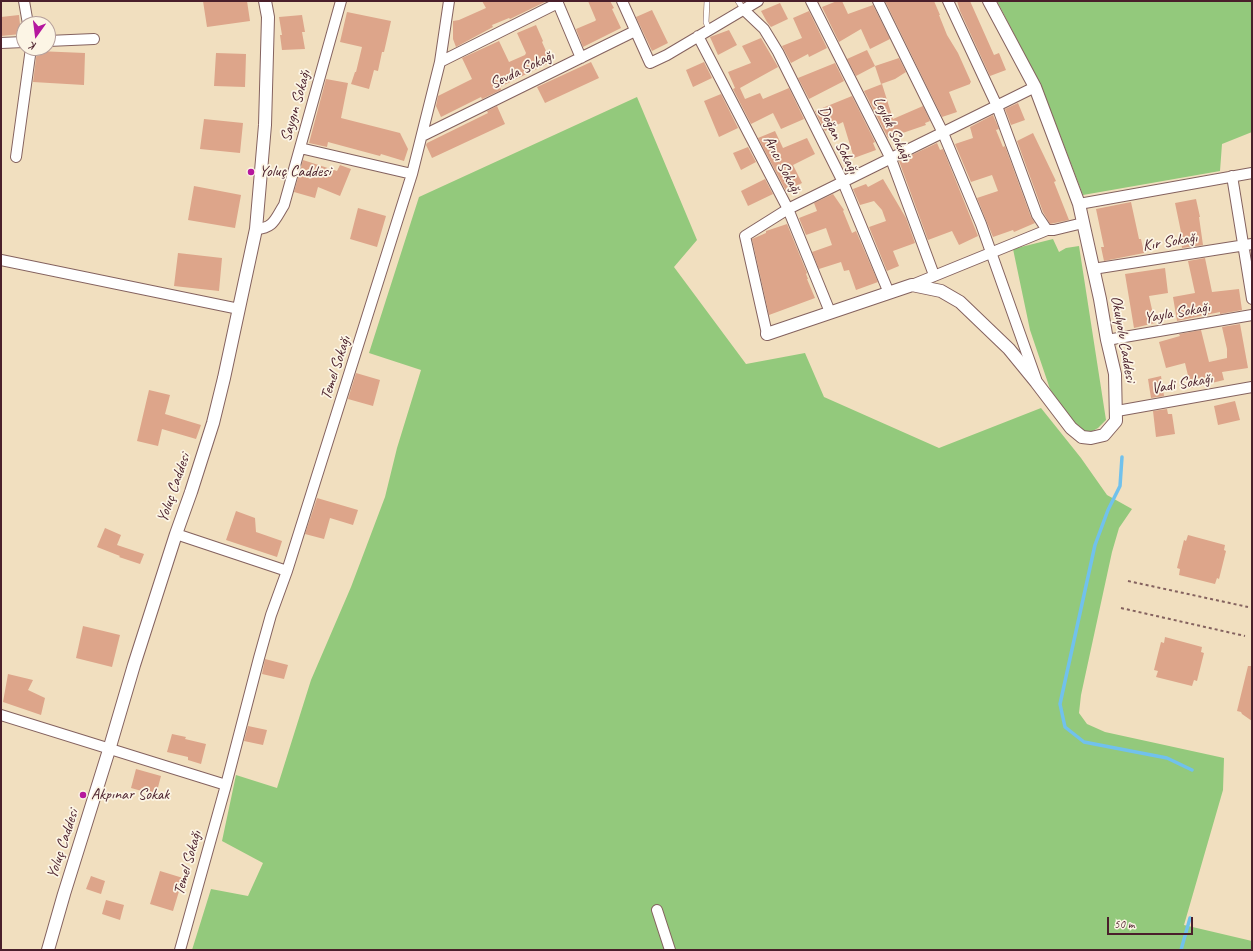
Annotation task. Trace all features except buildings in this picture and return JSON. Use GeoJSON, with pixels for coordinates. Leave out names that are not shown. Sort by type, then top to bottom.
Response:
{"type":"FeatureCollection","features":[{"type":"Feature","properties":{"kind":"street"},"geometry":{"type":"LineString","coordinates":[[24,1],[27,16]]}},
{"type":"Feature","properties":{"kind":"street","name":"Yoluç Caddesi"},"geometry":{"type":"LineString","coordinates":[[48,950],[176,534],[213,423],[239,310],[256,229],[265,125],[268,17],[265,1]]}},
{"type":"Feature","properties":{"kind":"street","name":"Saygın Sokağı"},"geometry":{"type":"LineString","coordinates":[[256,229],[265,228],[272,224],[284,205],[341,1]]}},
{"type":"Feature","properties":{"kind":"street","name":"Temel Sokağı"},"geometry":{"type":"LineString","coordinates":[[180,950],[271,615],[412,174],[440,62],[450,1]]}},
{"type":"Feature","properties":{"kind":"street"},"geometry":{"type":"LineString","coordinates":[[622,1],[650,63],[667,55],[758,1]]}},
{"type":"Feature","properties":{"kind":"street","name":"Leylek Sokağı"},"geometry":{"type":"LineString","coordinates":[[811,1],[891,158],[934,275]]}},
{"type":"Feature","properties":{"kind":"street"},"geometry":{"type":"LineString","coordinates":[[878,1],[943,133],[980,224],[1036,382]]}},
{"type":"Feature","properties":{"kind":"street"},"geometry":{"type":"LineString","coordinates":[[948,1],[997,106],[1037,215],[1047,230]]}},
{"type":"Feature","properties":{"kind":"street","name":"Okulyolu Caddesi"},"geometry":{"type":"LineString","coordinates":[[912,285],[941,291],[960,302],[1009,349],[1071,428],[1082,437],[1091,438],[1104,435],[1116,421],[1117,411],[1115,374],[1079,204],[1035,87],[989,1]]}},
{"type":"Feature","properties":{"kind":"street"},"geometry":{"type":"LineString","coordinates":[[440,62],[558,2],[582,58]]}},
{"type":"Feature","properties":{"kind":"street","name":"Doğan Sokağı"},"geometry":{"type":"LineString","coordinates":[[744,10],[764,29],[778,52],[843,182],[889,293]]}},
{"type":"Feature","properties":{"kind":"street","name":"Sevda Sokağı"},"geometry":{"type":"LineString","coordinates":[[422,136],[635,31]]}},
{"type":"Feature","properties":{"kind":"street","name":"Arıcı Sokağı"},"geometry":{"type":"LineString","coordinates":[[698,36],[788,209],[830,312]]}},
{"type":"Feature","properties":{"kind":"street"},"geometry":{"type":"LineString","coordinates":[[56,41],[94,39]]}},
{"type":"Feature","properties":{"kind":"street"},"geometry":{"type":"LineString","coordinates":[[1,43],[16,42]]}},
{"type":"Feature","properties":{"kind":"street"},"geometry":{"type":"LineString","coordinates":[[16,157],[30,56]]}},
{"type":"Feature","properties":{"kind":"street"},"geometry":{"type":"LineString","coordinates":[[1035,87],[788,209],[745,236],[767,334],[912,285],[1047,230],[1054,230],[1083,223]]}},
{"type":"Feature","properties":{"kind":"street"},"geometry":{"type":"LineString","coordinates":[[300,148],[412,174]]}},
{"type":"Feature","properties":{"kind":"street"},"geometry":{"type":"LineString","coordinates":[[1079,204],[1252,173]]}},
{"type":"Feature","properties":{"kind":"street"},"geometry":{"type":"LineString","coordinates":[[1232,176],[1248,245],[1252,299]]}},
{"type":"Feature","properties":{"kind":"street","name":"Kır Sokağı"},"geometry":{"type":"LineString","coordinates":[[1093,269],[1248,245]]}},
{"type":"Feature","properties":{"kind":"street"},"geometry":{"type":"LineString","coordinates":[[1,260],[239,310]]}},
{"type":"Feature","properties":{"kind":"street","name":"Yayla Sokağı"},"geometry":{"type":"LineString","coordinates":[[1107,340],[1252,315]]}},
{"type":"Feature","properties":{"kind":"street","name":"Vadi Sokağı"},"geometry":{"type":"LineString","coordinates":[[1117,411],[1252,387]]}},
{"type":"Feature","properties":{"kind":"street"},"geometry":{"type":"LineString","coordinates":[[176,534],[286,571]]}},
{"type":"Feature","properties":{"kind":"street"},"geometry":{"type":"LineString","coordinates":[[1,715],[109,750],[226,785]]}},
{"type":"Feature","properties":{"kind":"street"},"geometry":{"type":"LineString","coordinates":[[657,910],[670,950]]}},
{"type":"Feature","properties":{"kind":"lane"},"geometry":{"type":"LineString","coordinates":[[707,1],[706,22],[709,30]]}},
{"type":"Feature","properties":{"kind":"lane"},"geometry":{"type":"LineString","coordinates":[[738,1],[744,10]]}},
{"type":"Feature","properties":{"kind":"path"},"geometry":{"type":"LineString","coordinates":[[1128,581],[1248,607]]}},
{"type":"Feature","properties":{"kind":"path"},"geometry":{"type":"LineString","coordinates":[[1121,608],[1245,636]]}},
{"type":"Feature","properties":{"kind":"green space"},"geometry":{"type":"Polygon","coordinates":[[[997,1],[1252,1],[1252,132],[1222,144],[1220,171],[1083,195],[1042,88],[997,1]]]}},
{"type":"Feature","properties":{"kind":"green space"},"geometry":{"type":"Polygon","coordinates":[[[637,97],[697,240],[674,267],[746,364],[805,353],[824,397],[939,448],[1041,408],[1081,458],[1107,495],[1132,509],[1119,528],[1112,552],[1081,695],[1079,713],[1087,724],[1105,732],[1224,758],[1223,790],[1184,925],[1252,941],[1252,950],[192,950],[211,889],[248,896],[263,863],[222,841],[236,775],[277,788],[311,680],[351,587],[385,497],[397,448],[421,370],[369,353],[419,197],[637,97]]]}},
{"type":"Feature","properties":{"kind":"green space"},"geometry":{"type":"Polygon","coordinates":[[[1053,239],[1059,252],[1066,248],[1079,246],[1106,420],[1098,428],[1091,432],[1082,431],[1071,421],[1050,389],[1030,330],[1013,249],[1053,239]]]}},
{"type":"Feature","properties":{"kind":"waterway"},"geometry":{"type":"LineString","coordinates":[[1122,457],[1120,486],[1108,510],[1095,545],[1060,704],[1065,727],[1084,742],[1167,758],[1192,770]]}},
{"type":"Feature","properties":{"kind":"waterway"},"geometry":{"type":"LineString","coordinates":[[1181,950],[1190,918]]}},
{"type":"Feature","properties":{"kind":"place","name":"Yoluç Caddesi"},"geometry":{"type":"Point","coordinates":[251,172]}},
{"type":"Feature","properties":{"kind":"place","name":"Akpınar Sokak"},"geometry":{"type":"Point","coordinates":[83,795]}}]}
